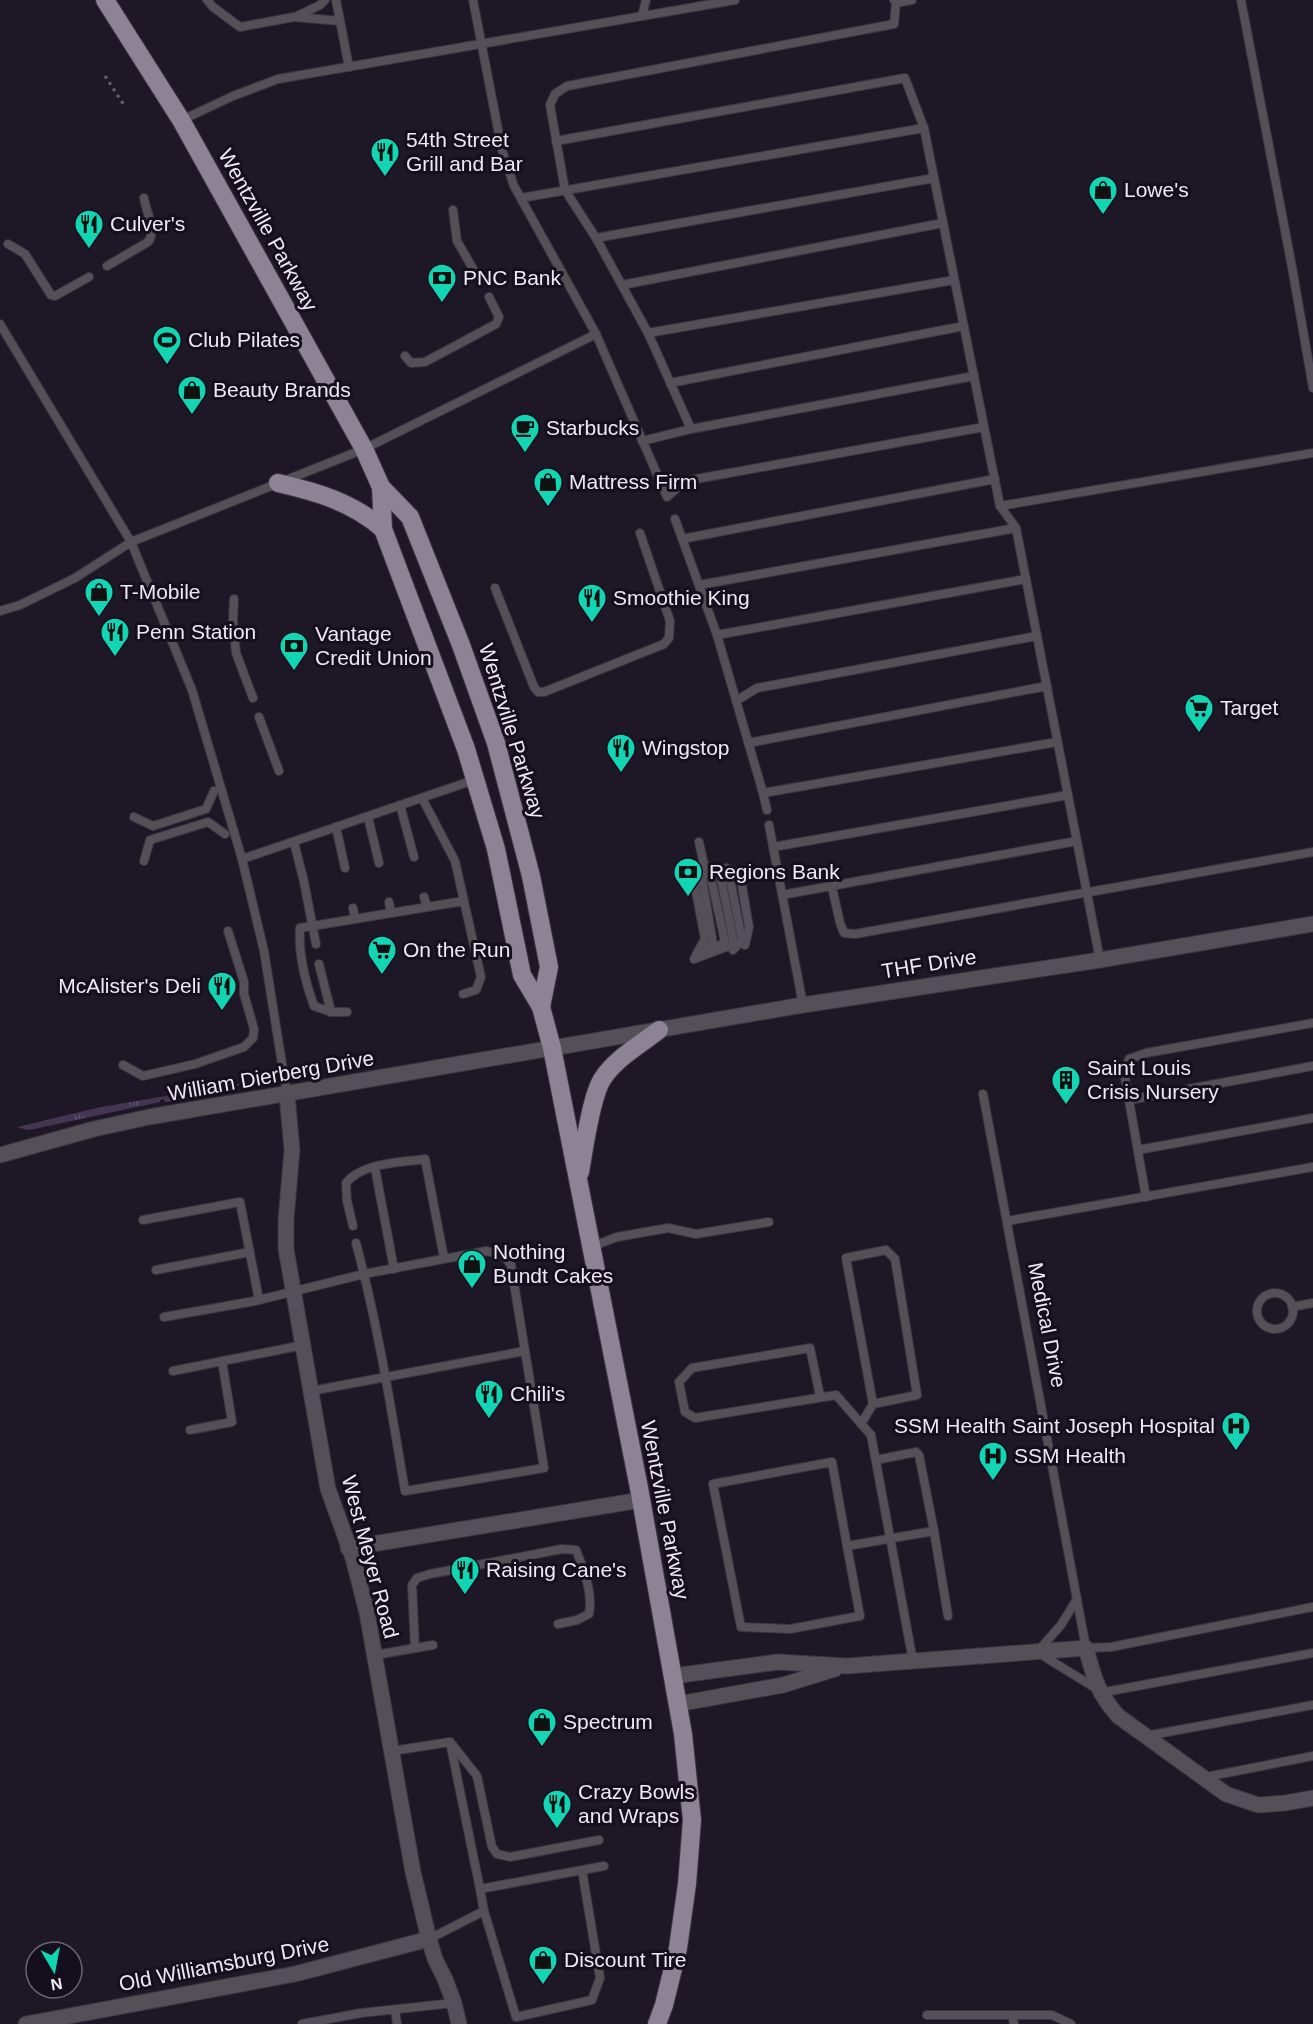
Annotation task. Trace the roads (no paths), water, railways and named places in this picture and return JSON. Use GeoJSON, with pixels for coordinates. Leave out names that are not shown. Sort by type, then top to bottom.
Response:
{"type":"FeatureCollection","features":[{"type":"Feature","properties":{"kind":"main road","name":"Wentzville Parkway"},"geometry":{"type":"LineString","coordinates":[[105,0],[181,120],[364,449],[381,487],[410,517],[461,645],[496,743],[531,876],[549,967],[541,1006]]}},
{"type":"Feature","properties":{"kind":"main road"},"geometry":{"type":"LineString","coordinates":[[278,483],[317,492],[345,503],[383,529]]}},
{"type":"Feature","properties":{"kind":"main road","name":"Wentzville Parkway"},"geometry":{"type":"LineString","coordinates":[[381,487],[383,529],[466,749],[496,849],[522,975],[541,1006],[552,1048],[641,1500],[673,1676],[683,1734],[692,1820],[688,1874],[678,1948],[664,2006],[657,2024]]}},
{"type":"Feature","properties":{"kind":"main road"},"geometry":{"type":"LineString","coordinates":[[578,1180],[594,1104],[602,1078],[623,1057],[659,1030]]}},
{"type":"Feature","properties":{"kind":"street","name":"THF Drive"},"geometry":{"type":"LineString","coordinates":[[552,1048],[802,1005],[1100,960],[1313,924]]}},
{"type":"Feature","properties":{"kind":"street","name":"William Dierberg Drive"},"geometry":{"type":"LineString","coordinates":[[0,1155],[116,1124],[552,1048]]}},
{"type":"Feature","properties":{"kind":"street","name":"West Meyer Road"},"geometry":{"type":"LineString","coordinates":[[287,1095],[292,1150],[286,1250],[328,1490],[367,1613],[413,1872],[429,1939],[454,2004],[459,2024]]}},
{"type":"Feature","properties":{"kind":"street"},"geometry":{"type":"LineString","coordinates":[[348,1548],[641,1500]]}},
{"type":"Feature","properties":{"kind":"street"},"geometry":{"type":"LineString","coordinates":[[673,1676],[778,1662],[847,1666],[1086,1648]]}},
{"type":"Feature","properties":{"kind":"street","name":"Medical Drive"},"geometry":{"type":"LineString","coordinates":[[1086,1648],[1100,1692],[1118,1716],[1144,1737],[1226,1794],[1258,1805],[1313,1798]]}},
{"type":"Feature","properties":{"kind":"street"},"geometry":{"type":"LineString","coordinates":[[678,1704],[783,1685],[847,1666]]}},
{"type":"Feature","properties":{"kind":"street","name":"Old Williamsburg Drive"},"geometry":{"type":"LineString","coordinates":[[26,2024],[295,1974],[429,1939]]}},
{"type":"Feature","properties":{"kind":"lane"},"geometry":{"type":"LineString","coordinates":[[207,0],[213,8],[240,27],[294,17],[320,5],[325,0]]}},
{"type":"Feature","properties":{"kind":"lane"},"geometry":{"type":"LineString","coordinates":[[336,0],[349,67]]}},
{"type":"Feature","properties":{"kind":"lane"},"geometry":{"type":"LineString","coordinates":[[473,0],[502,150],[514,186],[596,334],[667,497],[685,481],[984,427]]}},
{"type":"Feature","properties":{"kind":"lane"},"geometry":{"type":"LineString","coordinates":[[642,16],[646,0]]}},
{"type":"Feature","properties":{"kind":"lane"},"geometry":{"type":"LineString","coordinates":[[181,120],[233,96],[278,79],[735,0]]}},
{"type":"Feature","properties":{"kind":"lane"},"geometry":{"type":"LineString","coordinates":[[691,429],[648,333],[596,238],[565,190],[550,105],[555,94],[567,86],[894,24],[895,2],[912,0]]}},
{"type":"Feature","properties":{"kind":"lane"},"geometry":{"type":"LineString","coordinates":[[1241,0],[1313,388]]}},
{"type":"Feature","properties":{"kind":"lane"},"geometry":{"type":"LineString","coordinates":[[294,17],[340,21]]}},
{"type":"Feature","properties":{"kind":"lane"},"geometry":{"type":"LineString","coordinates":[[556,141],[904,78],[924,128],[1000,506],[1016,528],[1100,960]]}},
{"type":"Feature","properties":{"kind":"lane"},"geometry":{"type":"LineString","coordinates":[[521,198],[924,128]]}},
{"type":"Feature","properties":{"kind":"lane"},"geometry":{"type":"LineString","coordinates":[[596,238],[934,178]]}},
{"type":"Feature","properties":{"kind":"lane"},"geometry":{"type":"LineString","coordinates":[[107,266],[148,242],[152,237],[153,231],[144,198]]}},
{"type":"Feature","properties":{"kind":"lane"},"geometry":{"type":"LineString","coordinates":[[453,210],[457,241],[476,274]]}},
{"type":"Feature","properties":{"kind":"lane"},"geometry":{"type":"LineString","coordinates":[[622,285],[943,223]]}},
{"type":"Feature","properties":{"kind":"lane"},"geometry":{"type":"LineString","coordinates":[[8,244],[25,254],[47,289],[55,296],[89,277]]}},
{"type":"Feature","properties":{"kind":"lane"},"geometry":{"type":"LineString","coordinates":[[648,333],[954,280]]}},
{"type":"Feature","properties":{"kind":"lane"},"geometry":{"type":"LineString","coordinates":[[405,357],[411,363],[425,362],[496,324],[499,317],[489,297]]}},
{"type":"Feature","properties":{"kind":"lane"},"geometry":{"type":"LineString","coordinates":[[0,324],[131,542],[192,690],[242,859],[264,951],[287,1095]]}},
{"type":"Feature","properties":{"kind":"lane"},"geometry":{"type":"LineString","coordinates":[[670,382],[964,326]]}},
{"type":"Feature","properties":{"kind":"lane"},"geometry":{"type":"LineString","coordinates":[[0,611],[20,605],[75,578],[131,542],[364,449],[596,334]]}},
{"type":"Feature","properties":{"kind":"lane"},"geometry":{"type":"LineString","coordinates":[[642,441],[691,429],[974,376]]}},
{"type":"Feature","properties":{"kind":"lane"},"geometry":{"type":"LineString","coordinates":[[1000,506],[1313,453]]}},
{"type":"Feature","properties":{"kind":"lane"},"geometry":{"type":"LineString","coordinates":[[682,539],[995,479]]}},
{"type":"Feature","properties":{"kind":"lane"},"geometry":{"type":"LineString","coordinates":[[675,519],[717,635],[767,810]]}},
{"type":"Feature","properties":{"kind":"lane"},"geometry":{"type":"LineString","coordinates":[[699,585],[1016,528]]}},
{"type":"Feature","properties":{"kind":"lane"},"geometry":{"type":"LineString","coordinates":[[495,588],[534,687],[538,692],[544,692],[664,644],[669,638],[670,621],[640,533]]}},
{"type":"Feature","properties":{"kind":"lane"},"geometry":{"type":"LineString","coordinates":[[717,635],[1026,579]]}},
{"type":"Feature","properties":{"kind":"lane"},"geometry":{"type":"LineString","coordinates":[[234,599],[236,653],[253,698]]}},
{"type":"Feature","properties":{"kind":"lane"},"geometry":{"type":"LineString","coordinates":[[736,701],[757,688],[1037,636]]}},
{"type":"Feature","properties":{"kind":"lane"},"geometry":{"type":"LineString","coordinates":[[748,742],[1047,686]]}},
{"type":"Feature","properties":{"kind":"lane"},"geometry":{"type":"LineString","coordinates":[[260,717],[279,771]]}},
{"type":"Feature","properties":{"kind":"lane"},"geometry":{"type":"LineString","coordinates":[[764,793],[1058,741]]}},
{"type":"Feature","properties":{"kind":"lane"},"geometry":{"type":"LineString","coordinates":[[242,859],[475,780]]}},
{"type":"Feature","properties":{"kind":"lane"},"geometry":{"type":"LineString","coordinates":[[134,817],[153,826],[206,809],[214,791]]}},
{"type":"Feature","properties":{"kind":"lane"},"geometry":{"type":"LineString","coordinates":[[773,847],[1068,795]]}},
{"type":"Feature","properties":{"kind":"lane"},"geometry":{"type":"LineString","coordinates":[[422,798],[455,861],[481,977],[476,990],[463,994]]}},
{"type":"Feature","properties":{"kind":"lane"},"geometry":{"type":"LineString","coordinates":[[400,806],[414,857]]}},
{"type":"Feature","properties":{"kind":"lane"},"geometry":{"type":"LineString","coordinates":[[368,817],[379,863]]}},
{"type":"Feature","properties":{"kind":"lane"},"geometry":{"type":"LineString","coordinates":[[144,861],[150,840],[208,822],[225,834]]}},
{"type":"Feature","properties":{"kind":"lane"},"geometry":{"type":"LineString","coordinates":[[769,825],[802,1005]]}},
{"type":"Feature","properties":{"kind":"lane"},"geometry":{"type":"LineString","coordinates":[[336,827],[345,868]]}},
{"type":"Feature","properties":{"kind":"lane"},"geometry":{"type":"LineString","coordinates":[[782,896],[1077,841]]}},
{"type":"Feature","properties":{"kind":"lane"},"geometry":{"type":"LineString","coordinates":[[294,842],[316,944]]}},
{"type":"Feature","properties":{"kind":"lane"},"geometry":{"type":"LineString","coordinates":[[694,959],[725,942],[709,869],[704,865],[699,842]]}},
{"type":"Feature","properties":{"kind":"lane"},"geometry":{"type":"LineString","coordinates":[[832,886],[844,933],[855,934],[1313,852]]}},
{"type":"Feature","properties":{"kind":"lane"},"geometry":{"type":"LineString","coordinates":[[694,959],[733,950],[742,940],[728,868],[704,865]]}},
{"type":"Feature","properties":{"kind":"lane"},"geometry":{"type":"LineString","coordinates":[[694,959],[705,939],[694,880],[704,865]]}},
{"type":"Feature","properties":{"kind":"lane"},"geometry":{"type":"LineString","coordinates":[[424,897],[427,907]]}},
{"type":"Feature","properties":{"kind":"lane"},"geometry":{"type":"LineString","coordinates":[[348,1012],[331,1011],[314,1006],[301,954],[300,928],[464,901]]}},
{"type":"Feature","properties":{"kind":"lane"},"geometry":{"type":"LineString","coordinates":[[389,902],[391,913]]}},
{"type":"Feature","properties":{"kind":"lane"},"geometry":{"type":"LineString","coordinates":[[353,908],[355,919]]}},
{"type":"Feature","properties":{"kind":"lane"},"geometry":{"type":"LineString","coordinates":[[123,1065],[143,1076],[195,1064],[244,1047],[253,1038],[254,1029],[244,994],[244,982],[228,931]]}},
{"type":"Feature","properties":{"kind":"lane"},"geometry":{"type":"LineString","coordinates":[[319,964],[331,1011]]}},
{"type":"Feature","properties":{"kind":"lane"},"geometry":{"type":"LineString","coordinates":[[1146,1197],[1124,1072],[1129,1059],[1146,1053],[1313,1023]]}},
{"type":"Feature","properties":{"kind":"lane"},"geometry":{"type":"LineString","coordinates":[[1129,1100],[1313,1066]]}},
{"type":"Feature","properties":{"kind":"lane","name":"Medical Drive"},"geometry":{"type":"LineString","coordinates":[[983,1094],[1086,1648]]}},
{"type":"Feature","properties":{"kind":"lane"},"geometry":{"type":"LineString","coordinates":[[1138,1150],[1313,1118]]}},
{"type":"Feature","properties":{"kind":"lane"},"geometry":{"type":"LineString","coordinates":[[353,1226],[347,1201],[346,1183],[352,1175],[375,1168],[425,1159],[444,1258]]}},
{"type":"Feature","properties":{"kind":"lane"},"geometry":{"type":"LineString","coordinates":[[1006,1221],[1313,1167]]}},
{"type":"Feature","properties":{"kind":"lane"},"geometry":{"type":"LineString","coordinates":[[375,1168],[394,1269]]}},
{"type":"Feature","properties":{"kind":"lane"},"geometry":{"type":"LineString","coordinates":[[143,1220],[240,1202],[259,1300]]}},
{"type":"Feature","properties":{"kind":"lane"},"geometry":{"type":"LineString","coordinates":[[591,1246],[617,1237],[669,1228],[696,1234],[769,1222]]}},
{"type":"Feature","properties":{"kind":"lane"},"geometry":{"type":"LineString","coordinates":[[164,1317],[259,1300],[293,1290],[364,1274],[444,1258],[486,1251],[503,1254],[511,1265],[544,1468],[405,1491],[385,1378],[364,1274],[356,1243]]}},
{"type":"Feature","properties":{"kind":"lane"},"geometry":{"type":"LineString","coordinates":[[861,1424],[873,1404],[846,1257],[886,1250],[895,1259],[917,1395],[873,1404]]}},
{"type":"Feature","properties":{"kind":"lane"},"geometry":{"type":"LineString","coordinates":[[156,1270],[250,1252]]}},
{"type":"Feature","properties":{"kind":"lane"},"geometry":{"type":"LineString","coordinates":[[1268,1294],[1286,1296],[1292,1307],[1292,1317],[1279,1328],[1263,1324],[1258,1314],[1259,1302],[1268,1294]]}},
{"type":"Feature","properties":{"kind":"lane"},"geometry":{"type":"LineString","coordinates":[[1292,1307],[1313,1303]]}},
{"type":"Feature","properties":{"kind":"lane"},"geometry":{"type":"LineString","coordinates":[[173,1371],[303,1345]]}},
{"type":"Feature","properties":{"kind":"lane"},"geometry":{"type":"LineString","coordinates":[[820,1396],[810,1348],[692,1368],[680,1382],[685,1412],[695,1418],[836,1395],[871,1435],[913,1660]]}},
{"type":"Feature","properties":{"kind":"lane"},"geometry":{"type":"LineString","coordinates":[[311,1392],[525,1351]]}},
{"type":"Feature","properties":{"kind":"lane"},"geometry":{"type":"LineString","coordinates":[[190,1430],[232,1422],[222,1361]]}},
{"type":"Feature","properties":{"kind":"lane"},"geometry":{"type":"LineString","coordinates":[[876,1460],[916,1452],[919,1455],[948,1616]]}},
{"type":"Feature","properties":{"kind":"lane"},"geometry":{"type":"LineString","coordinates":[[832,1462],[847,1546],[860,1616],[790,1629],[741,1627],[714,1484],[832,1462]]}},
{"type":"Feature","properties":{"kind":"lane"},"geometry":{"type":"LineString","coordinates":[[847,1546],[933,1531]]}},
{"type":"Feature","properties":{"kind":"lane"},"geometry":{"type":"LineString","coordinates":[[415,1648],[412,1585],[417,1578],[562,1549],[576,1550],[592,1602],[589,1614],[577,1620],[558,1624]]}},
{"type":"Feature","properties":{"kind":"lane"},"geometry":{"type":"LineString","coordinates":[[1037,1652],[1061,1625],[1077,1599]]}},
{"type":"Feature","properties":{"kind":"lane"},"geometry":{"type":"LineString","coordinates":[[1086,1648],[1111,1647],[1313,1607]]}},
{"type":"Feature","properties":{"kind":"lane"},"geometry":{"type":"LineString","coordinates":[[375,1655],[433,1644]]}},
{"type":"Feature","properties":{"kind":"lane","name":"Medical Drive"},"geometry":{"type":"LineString","coordinates":[[1037,1652],[1100,1692]]}},
{"type":"Feature","properties":{"kind":"lane"},"geometry":{"type":"LineString","coordinates":[[1100,1692],[1313,1653]]}},
{"type":"Feature","properties":{"kind":"lane"},"geometry":{"type":"LineString","coordinates":[[1144,1737],[1313,1705]]}},
{"type":"Feature","properties":{"kind":"lane"},"geometry":{"type":"LineString","coordinates":[[392,1751],[450,1742]]}},
{"type":"Feature","properties":{"kind":"lane"},"geometry":{"type":"LineString","coordinates":[[450,1742],[477,1776],[492,1847],[497,1854],[510,1857],[599,1840]]}},
{"type":"Feature","properties":{"kind":"lane"},"geometry":{"type":"LineString","coordinates":[[450,1742],[484,1911],[516,2017],[592,2000],[600,1978],[582,1870]]}},
{"type":"Feature","properties":{"kind":"lane"},"geometry":{"type":"LineString","coordinates":[[1205,1778],[1313,1756]]}},
{"type":"Feature","properties":{"kind":"lane"},"geometry":{"type":"LineString","coordinates":[[480,1889],[604,1866]]}},
{"type":"Feature","properties":{"kind":"lane"},"geometry":{"type":"LineString","coordinates":[[429,1939],[484,1911]]}},
{"type":"Feature","properties":{"kind":"lane"},"geometry":{"type":"LineString","coordinates":[[302,2024],[361,2013],[454,2004]]}},
{"type":"Feature","properties":{"kind":"lane"},"geometry":{"type":"LineString","coordinates":[[394,2010],[397,2024]]}},
{"type":"Feature","properties":{"kind":"lane"},"geometry":{"type":"LineString","coordinates":[[927,2015],[1052,2015],[1071,2024]]}},
{"type":"Feature","properties":{"kind":"lane"},"geometry":{"type":"LineString","coordinates":[[1012,2015],[1014,2024]]}},
{"type":"Feature","properties":{"kind":"place","name":"54th Street Grill and Bar"},"geometry":{"type":"Point","coordinates":[385,178]}},
{"type":"Feature","properties":{"kind":"place","name":"Lowe's"},"geometry":{"type":"Point","coordinates":[1103,216]}},
{"type":"Feature","properties":{"kind":"place","name":"Culver's"},"geometry":{"type":"Point","coordinates":[89,250]}},
{"type":"Feature","properties":{"kind":"place","name":"PNC Bank"},"geometry":{"type":"Point","coordinates":[442,304]}},
{"type":"Feature","properties":{"kind":"place","name":"Club Pilates"},"geometry":{"type":"Point","coordinates":[167,366]}},
{"type":"Feature","properties":{"kind":"place","name":"Beauty Brands"},"geometry":{"type":"Point","coordinates":[192,416]}},
{"type":"Feature","properties":{"kind":"place","name":"Starbucks"},"geometry":{"type":"Point","coordinates":[525,454]}},
{"type":"Feature","properties":{"kind":"place","name":"Mattress Firm"},"geometry":{"type":"Point","coordinates":[548,508]}},
{"type":"Feature","properties":{"kind":"place","name":"T-Mobile"},"geometry":{"type":"Point","coordinates":[99,618]}},
{"type":"Feature","properties":{"kind":"place","name":"Smoothie King"},"geometry":{"type":"Point","coordinates":[592,624]}},
{"type":"Feature","properties":{"kind":"place","name":"Penn Station"},"geometry":{"type":"Point","coordinates":[115,658]}},
{"type":"Feature","properties":{"kind":"place","name":"Vantage Credit Union"},"geometry":{"type":"Point","coordinates":[294,672]}},
{"type":"Feature","properties":{"kind":"place","name":"Target"},"geometry":{"type":"Point","coordinates":[1199,734]}},
{"type":"Feature","properties":{"kind":"place","name":"Wingstop"},"geometry":{"type":"Point","coordinates":[621,774]}},
{"type":"Feature","properties":{"kind":"place","name":"Regions Bank"},"geometry":{"type":"Point","coordinates":[688,898]}},
{"type":"Feature","properties":{"kind":"place","name":"On the Run"},"geometry":{"type":"Point","coordinates":[382,976]}},
{"type":"Feature","properties":{"kind":"place","name":"McAlister's Deli"},"geometry":{"type":"Point","coordinates":[222,1012]}},
{"type":"Feature","properties":{"kind":"place","name":"Saint Louis Crisis Nursery"},"geometry":{"type":"Point","coordinates":[1066,1106]}},
{"type":"Feature","properties":{"kind":"place","name":"Nothing Bundt Cakes"},"geometry":{"type":"Point","coordinates":[472,1290]}},
{"type":"Feature","properties":{"kind":"place","name":"Chili's"},"geometry":{"type":"Point","coordinates":[489,1420]}},
{"type":"Feature","properties":{"kind":"place","name":"SSM Health Saint Joseph Hospital"},"geometry":{"type":"Point","coordinates":[1236,1452]}},
{"type":"Feature","properties":{"kind":"place","name":"SSM Health"},"geometry":{"type":"Point","coordinates":[993,1482]}},
{"type":"Feature","properties":{"kind":"place","name":"Raising Cane's"},"geometry":{"type":"Point","coordinates":[465,1596]}},
{"type":"Feature","properties":{"kind":"place","name":"Spectrum"},"geometry":{"type":"Point","coordinates":[542,1748]}},
{"type":"Feature","properties":{"kind":"place","name":"Crazy Bowls and Wraps"},"geometry":{"type":"Point","coordinates":[557,1830]}},
{"type":"Feature","properties":{"kind":"place","name":"Discount Tire"},"geometry":{"type":"Point","coordinates":[543,1986]}}]}
